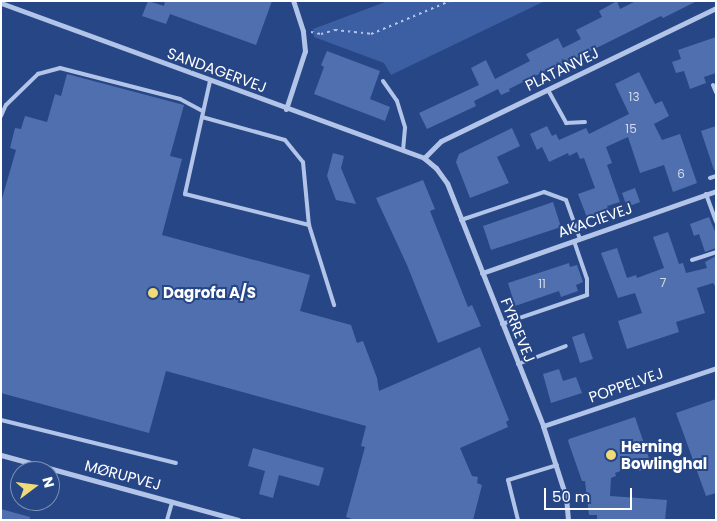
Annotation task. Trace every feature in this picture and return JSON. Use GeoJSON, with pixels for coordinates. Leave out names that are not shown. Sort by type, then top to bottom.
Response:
{"type":"FeatureCollection","features":[{"type":"Feature","properties":{"kind":"street"},"geometry":{"type":"LineString","coordinates":[[286,109],[305,51],[304,31],[294,1]]}},
{"type":"Feature","properties":{"kind":"street","name":"SANDAGERVEJ"},"geometry":{"type":"LineString","coordinates":[[1,3],[424,158]]}},
{"type":"Feature","properties":{"kind":"street","name":"PLATANVEJ"},"geometry":{"type":"LineString","coordinates":[[424,158],[441,141],[716,8]]}},
{"type":"Feature","properties":{"kind":"street","name":"FYRREVEJ"},"geometry":{"type":"LineString","coordinates":[[424,158],[436,168],[447,183],[543,426],[566,497],[568,520]]}},
{"type":"Feature","properties":{"kind":"street","name":"AKACIEVEJ"},"geometry":{"type":"LineString","coordinates":[[482,274],[716,191]]}},
{"type":"Feature","properties":{"kind":"street","name":"POPPELVEJ"},"geometry":{"type":"LineString","coordinates":[[543,426],[716,368]]}},
{"type":"Feature","properties":{"kind":"street","name":"MØRUPVEJ"},"geometry":{"type":"LineString","coordinates":[[1,455],[238,520]]}},
{"type":"Feature","properties":{"kind":"lane"},"geometry":{"type":"LineString","coordinates":[[1,116],[6,105],[38,74],[60,68],[180,98],[203,111]]}},
{"type":"Feature","properties":{"kind":"lane"},"geometry":{"type":"LineString","coordinates":[[210,81],[185,194],[309,225]]}},
{"type":"Feature","properties":{"kind":"lane"},"geometry":{"type":"LineString","coordinates":[[383,81],[397,101],[406,128],[403,150]]}},
{"type":"Feature","properties":{"kind":"lane"},"geometry":{"type":"LineString","coordinates":[[713,85],[716,92]]}},
{"type":"Feature","properties":{"kind":"lane"},"geometry":{"type":"LineString","coordinates":[[548,90],[566,123],[585,122]]}},
{"type":"Feature","properties":{"kind":"lane"},"geometry":{"type":"LineString","coordinates":[[202,117],[285,140],[303,162],[309,225],[334,305]]}},
{"type":"Feature","properties":{"kind":"lane"},"geometry":{"type":"LineString","coordinates":[[710,178],[716,176]]}},
{"type":"Feature","properties":{"kind":"lane"},"geometry":{"type":"LineString","coordinates":[[461,220],[544,192],[566,200],[580,239]]}},
{"type":"Feature","properties":{"kind":"lane"},"geometry":{"type":"LineString","coordinates":[[706,194],[716,222]]}},
{"type":"Feature","properties":{"kind":"lane"},"geometry":{"type":"LineString","coordinates":[[502,324],[587,295],[587,279],[574,241]]}},
{"type":"Feature","properties":{"kind":"lane"},"geometry":{"type":"LineString","coordinates":[[692,260],[716,252]]}},
{"type":"Feature","properties":{"kind":"lane"},"geometry":{"type":"LineString","coordinates":[[518,364],[566,346]]}},
{"type":"Feature","properties":{"kind":"lane"},"geometry":{"type":"LineString","coordinates":[[1,420],[176,463]]}},
{"type":"Feature","properties":{"kind":"lane"},"geometry":{"type":"LineString","coordinates":[[518,520],[508,480],[557,465]]}},
{"type":"Feature","properties":{"kind":"lane"},"geometry":{"type":"LineString","coordinates":[[167,520],[172,502]]}},
{"type":"Feature","properties":{"kind":"path"},"geometry":{"type":"LineString","coordinates":[[304,31],[322,34],[335,30],[371,34],[450,1]]}},
{"type":"Feature","properties":{"kind":"shaded area"},"geometry":{"type":"Polygon","coordinates":[[[388,1],[545,1],[391,75],[384,63],[314,37],[313,29],[388,1]]]}},
{"type":"Feature","properties":{"kind":"building"},"geometry":{"type":"Polygon","coordinates":[[[148,1],[164,6],[165,1],[272,1],[256,45],[170,14],[166,24],[142,16],[148,1]]]}},
{"type":"Feature","properties":{"kind":"building"},"geometry":{"type":"Polygon","coordinates":[[[617,1],[620,9],[636,1],[697,1],[663,18],[661,16],[550,71],[549,69],[501,95],[498,89],[474,101],[476,106],[427,129],[419,113],[479,85],[471,68],[486,60],[495,79],[530,61],[526,54],[558,38],[563,48],[581,39],[576,30],[602,17],[599,11],[617,1]]]}},
{"type":"Feature","properties":{"kind":"building"},"geometry":{"type":"Polygon","coordinates":[[[716,37],[716,73],[704,77],[706,83],[690,89],[684,71],[676,73],[672,62],[681,59],[678,50],[716,37]]]}},
{"type":"Feature","properties":{"kind":"building"},"geometry":{"type":"Polygon","coordinates":[[[327,51],[380,71],[370,99],[390,107],[385,121],[314,94],[324,67],[321,65],[327,51]]]}},
{"type":"Feature","properties":{"kind":"building"},"geometry":{"type":"Polygon","coordinates":[[[639,72],[655,104],[662,101],[669,116],[654,124],[662,140],[680,134],[697,183],[673,192],[664,165],[640,173],[628,137],[606,147],[612,163],[607,165],[620,202],[607,206],[609,212],[588,220],[578,194],[595,188],[584,158],[580,159],[577,152],[569,156],[568,153],[549,162],[542,147],[537,150],[530,134],[547,126],[552,136],[556,134],[559,140],[586,128],[589,134],[629,114],[615,84],[639,72]]]}},
{"type":"Feature","properties":{"kind":"building","name":"Dagrofa A/S"},"geometry":{"type":"Polygon","coordinates":[[[67,74],[184,105],[170,156],[182,159],[162,235],[310,275],[300,311],[351,325],[357,343],[363,341],[377,378],[379,391],[480,347],[509,420],[506,422],[508,427],[460,448],[472,476],[478,477],[477,483],[482,485],[473,520],[355,520],[346,517],[365,447],[361,446],[366,426],[166,371],[149,433],[1,393],[1,202],[16,150],[10,148],[15,128],[21,129],[25,116],[47,122],[55,94],[61,96],[67,74]]]}},
{"type":"Feature","properties":{"kind":"building"},"geometry":{"type":"Polygon","coordinates":[[[716,126],[716,170],[714,170],[701,131],[716,126]]]}},
{"type":"Feature","properties":{"kind":"building"},"geometry":{"type":"Polygon","coordinates":[[[512,128],[520,146],[497,157],[509,183],[470,198],[456,162],[459,154],[512,128]]]}},
{"type":"Feature","properties":{"kind":"building"},"geometry":{"type":"Polygon","coordinates":[[[333,153],[344,156],[341,168],[356,204],[336,200],[327,176],[333,153]]]}},
{"type":"Feature","properties":{"kind":"building"},"geometry":{"type":"Polygon","coordinates":[[[423,180],[435,209],[430,211],[468,307],[472,305],[481,326],[438,343],[407,265],[376,198],[423,180]]]}},
{"type":"Feature","properties":{"kind":"building"},"geometry":{"type":"Polygon","coordinates":[[[635,188],[640,202],[627,207],[622,193],[635,188]]]}},
{"type":"Feature","properties":{"kind":"building"},"geometry":{"type":"Polygon","coordinates":[[[553,202],[561,227],[491,250],[483,226],[553,202]]]}},
{"type":"Feature","properties":{"kind":"building"},"geometry":{"type":"Polygon","coordinates":[[[709,217],[716,234],[716,248],[705,252],[699,234],[694,236],[690,224],[709,217]]]}},
{"type":"Feature","properties":{"kind":"building"},"geometry":{"type":"Polygon","coordinates":[[[668,232],[679,264],[683,263],[686,273],[707,268],[705,262],[716,256],[716,287],[713,283],[697,288],[705,313],[676,322],[679,332],[627,349],[618,321],[642,313],[635,293],[618,298],[601,253],[617,248],[627,278],[636,275],[637,278],[664,268],[653,237],[668,232]]]}},
{"type":"Feature","properties":{"kind":"building"},"geometry":{"type":"Polygon","coordinates":[[[569,263],[570,267],[577,265],[583,282],[576,285],[578,291],[561,297],[559,291],[515,306],[508,283],[569,263]]]}},
{"type":"Feature","properties":{"kind":"building"},"geometry":{"type":"Polygon","coordinates":[[[584,333],[593,359],[580,363],[572,337],[584,333]]]}},
{"type":"Feature","properties":{"kind":"building"},"geometry":{"type":"Polygon","coordinates":[[[559,369],[563,381],[576,377],[582,393],[551,403],[543,374],[559,369]]]}},
{"type":"Feature","properties":{"kind":"building"},"geometry":{"type":"Polygon","coordinates":[[[716,399],[716,493],[706,496],[676,413],[716,399]]]}},
{"type":"Feature","properties":{"kind":"building","name":"Herning Bowlinghal"},"geometry":{"type":"Polygon","coordinates":[[[635,417],[652,467],[639,471],[637,465],[615,473],[616,476],[611,478],[610,496],[667,500],[665,520],[597,520],[597,515],[589,515],[585,481],[582,481],[568,441],[569,439],[635,417]]]}},
{"type":"Feature","properties":{"kind":"building"},"geometry":{"type":"Polygon","coordinates":[[[253,448],[324,468],[319,486],[279,475],[273,498],[259,494],[265,471],[248,466],[253,448]]]}},
{"type":"Feature","properties":{"kind":"building"},"geometry":{"type":"Polygon","coordinates":[[[1,509],[30,517],[30,520],[1,520],[1,509]]]}},
{"type":"Feature","properties":{"kind":"place","name":"Dagrofa A/S"},"geometry":{"type":"Point","coordinates":[153,293]}},
{"type":"Feature","properties":{"kind":"place","name":"Herning Bowlinghal"},"geometry":{"type":"Point","coordinates":[611,455]}}]}
